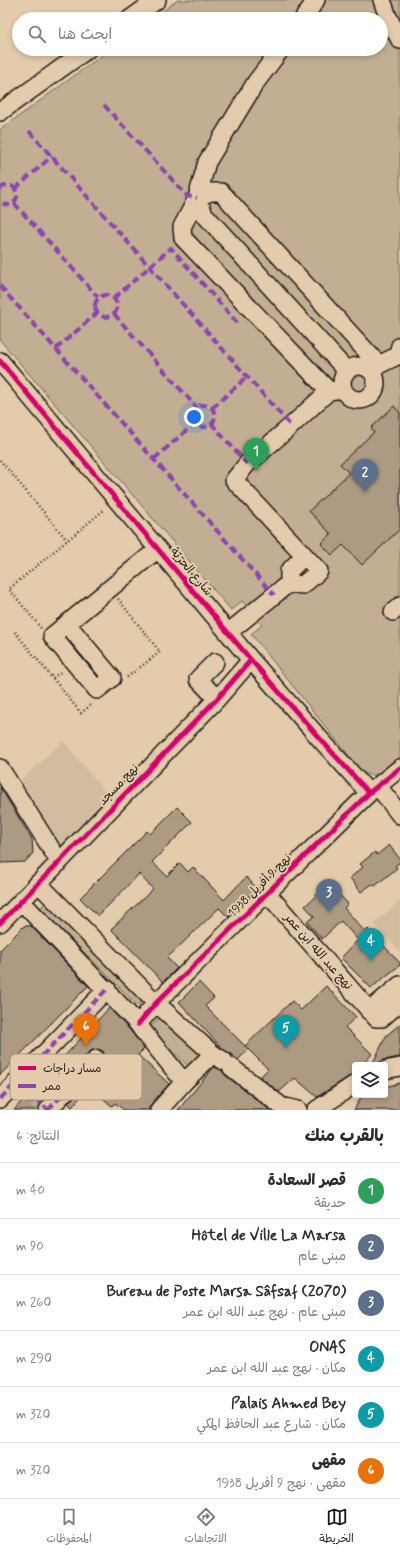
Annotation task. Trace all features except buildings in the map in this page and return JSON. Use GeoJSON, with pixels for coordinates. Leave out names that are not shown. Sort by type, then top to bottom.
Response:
{"type":"FeatureCollection","features":[{"type":"Feature","properties":{"kind":"street"},"geometry":{"type":"LineString","coordinates":[[140,12],[157,0]]}},
{"type":"Feature","properties":{"kind":"street"},"geometry":{"type":"LineString","coordinates":[[307,12],[316,0]]}},
{"type":"Feature","properties":{"kind":"street"},"geometry":{"type":"LineString","coordinates":[[382,0],[386,12]]}},
{"type":"Feature","properties":{"kind":"street"},"geometry":{"type":"LineString","coordinates":[[388,17],[400,40]]}},
{"type":"Feature","properties":{"kind":"street"},"geometry":{"type":"LineString","coordinates":[[0,112],[78,56]]}},
{"type":"Feature","properties":{"kind":"street"},"geometry":{"type":"LineString","coordinates":[[197,198],[210,192],[221,192],[374,367],[376,386],[372,395],[363,400],[350,399],[335,390],[183,238],[182,227],[197,198],[207,162],[256,82],[275,56]]}},
{"type":"Feature","properties":{"kind":"street"},"geometry":{"type":"LineString","coordinates":[[197,198],[204,214],[346,370]]}},
{"type":"Feature","properties":{"kind":"street"},"geometry":{"type":"LineString","coordinates":[[229,632],[289,583],[289,571],[304,556],[234,480],[247,464],[335,390],[346,370],[358,365],[374,367],[399,353]]}},
{"type":"Feature","properties":{"kind":"street","name":"شارع الحرّيّة"},"geometry":{"type":"LineString","coordinates":[[1,365],[320,740],[400,815]]}},
{"type":"Feature","properties":{"kind":"street"},"geometry":{"type":"LineString","coordinates":[[67,624],[112,678],[97,690],[52,636],[158,549]]}},
{"type":"Feature","properties":{"kind":"street","name":"نهج مسجد"},"geometry":{"type":"LineString","coordinates":[[0,923],[217,699],[251,660]]}},
{"type":"Feature","properties":{"kind":"street"},"geometry":{"type":"LineString","coordinates":[[215,662],[198,679],[217,699]]}},
{"type":"Feature","properties":{"kind":"street"},"geometry":{"type":"LineString","coordinates":[[0,768],[59,861]]}},
{"type":"Feature","properties":{"kind":"street","name":"نهج 9 أفريل 1938"},"geometry":{"type":"LineString","coordinates":[[138,1024],[156,1003],[267,893],[374,790],[400,768]]}},
{"type":"Feature","properties":{"kind":"street"},"geometry":{"type":"LineString","coordinates":[[38,884],[156,1003],[222,1061],[279,1108],[298,1110]]}},
{"type":"Feature","properties":{"kind":"street","name":"نهج عبد الله ابن عمر"},"geometry":{"type":"LineString","coordinates":[[267,893],[376,1018],[382,1018],[400,1002]]}},
{"type":"Feature","properties":{"kind":"street"},"geometry":{"type":"LineString","coordinates":[[21,901],[107,989],[138,1024],[184,1082]]}},
{"type":"Feature","properties":{"kind":"street"},"geometry":{"type":"LineString","coordinates":[[369,1010],[400,985]]}},
{"type":"Feature","properties":{"kind":"street"},"geometry":{"type":"LineString","coordinates":[[44,1054],[107,989]]}},
{"type":"Feature","properties":{"kind":"street"},"geometry":{"type":"LineString","coordinates":[[159,1110],[184,1082],[222,1061]]}},
{"type":"Feature","properties":{"kind":"street"},"geometry":{"type":"LineString","coordinates":[[388,1069],[400,1067]]}},
{"type":"Feature","properties":{"kind":"street"},"geometry":{"type":"LineString","coordinates":[[316,1110],[352,1086]]}},
{"type":"Feature","properties":{"kind":"street"},"geometry":{"type":"LineString","coordinates":[[0,1099],[10,1089]]}},
{"type":"Feature","properties":{"kind":"street"},"geometry":{"type":"LineString","coordinates":[[48,1109],[57,1100]]}},
{"type":"Feature","properties":{"kind":"path"},"geometry":{"type":"LineString","coordinates":[[0,460],[67,540]]}},
{"type":"Feature","properties":{"kind":"path"},"geometry":{"type":"LineString","coordinates":[[52,636],[47,635],[9,589],[105,509]]}},
{"type":"Feature","properties":{"kind":"shaded area"},"geometry":{"type":"Polygon","coordinates":[[[178,0],[400,0],[400,757],[379,774],[374,775],[362,772],[251,634],[262,625],[242,601],[231,610],[0,340],[0,130],[101,56],[388,56],[388,12],[162,12],[178,0]]]}},
{"type":"Feature","properties":{"kind":"shaded area"},"geometry":{"type":"Polygon","coordinates":[[[63,741],[111,799],[62,850],[20,781],[63,741]]]}},
{"type":"Feature","properties":{"kind":"shaded area"},"geometry":{"type":"Polygon","coordinates":[[[48,901],[145,998],[138,1006],[40,908],[48,901]]]}},
{"type":"Feature","properties":{"kind":"shaded area"},"geometry":{"type":"Polygon","coordinates":[[[400,901],[400,952],[374,924],[400,901]]]}},
{"type":"Feature","properties":{"kind":"shaded area"},"geometry":{"type":"Polygon","coordinates":[[[164,1013],[203,1051],[188,1066],[149,1028],[164,1013]]]}},
{"type":"Feature","properties":{"kind":"tunnel"},"geometry":{"type":"LineString","coordinates":[[38,1100],[44,1106]]}},
{"type":"Feature","properties":{"kind":"marked path"},"geometry":{"type":"LineString","coordinates":[[104,105],[187,196],[197,198]]}},
{"type":"Feature","properties":{"kind":"marked path"},"geometry":{"type":"LineString","coordinates":[[29,131],[291,426]]}},
{"type":"Feature","properties":{"kind":"marked path"},"geometry":{"type":"LineString","coordinates":[[15,189],[52,156]]}},
{"type":"Feature","properties":{"kind":"marked path"},"geometry":{"type":"LineString","coordinates":[[0,189],[4,186],[12,186],[17,194],[17,198],[12,204],[9,205],[0,202]]}},
{"type":"Feature","properties":{"kind":"marked path"},"geometry":{"type":"LineString","coordinates":[[14,203],[98,297]]}},
{"type":"Feature","properties":{"kind":"marked path"},"geometry":{"type":"LineString","coordinates":[[114,298],[171,248],[240,326]]}},
{"type":"Feature","properties":{"kind":"marked path"},"geometry":{"type":"LineString","coordinates":[[0,286],[274,595]]}},
{"type":"Feature","properties":{"kind":"marked path"},"geometry":{"type":"LineString","coordinates":[[106,295],[114,298],[117,306],[114,314],[106,317],[98,314],[95,306],[98,298],[106,295]]}},
{"type":"Feature","properties":{"kind":"marked path"},"geometry":{"type":"LineString","coordinates":[[56,349],[97,313]]}},
{"type":"Feature","properties":{"kind":"marked path"},"geometry":{"type":"LineString","coordinates":[[114,314],[197,408]]}},
{"type":"Feature","properties":{"kind":"marked path"},"geometry":{"type":"LineString","coordinates":[[212,408],[247,377]]}},
{"type":"Feature","properties":{"kind":"marked path"},"geometry":{"type":"LineString","coordinates":[[204,405],[208,406],[214,412],[215,416],[214,420],[208,426],[204,427],[200,426],[194,420],[193,416],[194,412],[200,406],[204,405]]}},
{"type":"Feature","properties":{"kind":"marked path"},"geometry":{"type":"LineString","coordinates":[[154,459],[196,422]]}},
{"type":"Feature","properties":{"kind":"marked path"},"geometry":{"type":"LineString","coordinates":[[211,423],[247,464]]}},
{"type":"Feature","properties":{"kind":"marked path"},"geometry":{"type":"LineString","coordinates":[[44,1054],[107,989]]}},
{"type":"Feature","properties":{"kind":"marked path"},"geometry":{"type":"LineString","coordinates":[[0,1099],[10,1089]]}},
{"type":"Feature","properties":{"kind":"marked path"},"geometry":{"type":"LineString","coordinates":[[38,1100],[48,1110]]}},
{"type":"Feature","properties":{"kind":"marked path"},"geometry":{"type":"LineString","coordinates":[[48,1110],[57,1100]]}},
{"type":"Feature","properties":{"kind":"cycle path"},"geometry":{"type":"LineString","coordinates":[[0,361],[251,660],[369,793]]}},
{"type":"Feature","properties":{"kind":"cycle path"},"geometry":{"type":"LineString","coordinates":[[0,923],[217,699],[251,660]]}},
{"type":"Feature","properties":{"kind":"cycle path"},"geometry":{"type":"LineString","coordinates":[[138,1024],[156,1003],[369,793],[400,768]]}},
{"type":"Feature","properties":{"kind":"place","name":"قصر السعادة"},"geometry":{"type":"Point","coordinates":[256,471]}},
{"type":"Feature","properties":{"kind":"place","name":"Hôtel de Ville La Marsa"},"geometry":{"type":"Point","coordinates":[365,492]}},
{"type":"Feature","properties":{"kind":"place","name":"Bureau de Poste Marsa Sâfsaf (2070)"},"geometry":{"type":"Point","coordinates":[329,912]}},
{"type":"Feature","properties":{"kind":"place","name":"ONAS"},"geometry":{"type":"Point","coordinates":[371,961]}},
{"type":"Feature","properties":{"kind":"place","name":"مقهى"},"geometry":{"type":"Point","coordinates":[86,1046]}},
{"type":"Feature","properties":{"kind":"place","name":"Palais Ahmed Bey"},"geometry":{"type":"Point","coordinates":[286,1048]}}]}
